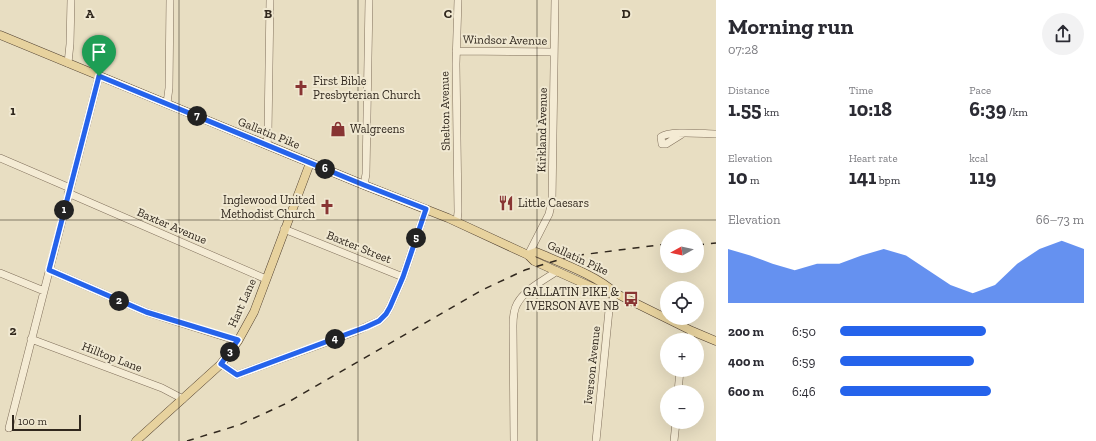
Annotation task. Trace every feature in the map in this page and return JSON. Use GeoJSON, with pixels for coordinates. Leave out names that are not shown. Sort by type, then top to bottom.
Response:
{"type":"FeatureCollection","features":[{"type":"Feature","properties":{"kind":"main road","name":"Gallatin Pike"},"geometry":{"type":"LineString","coordinates":[[0,35],[167,103],[267,146],[457,222],[528,255],[534,261],[605,293],[615,293]]}},
{"type":"Feature","properties":{"kind":"main road","name":"Hart Lane"},"geometry":{"type":"LineString","coordinates":[[136,441],[221,364],[238,340],[254,312],[310,163]]}},
{"type":"Feature","properties":{"kind":"main road","name":"Gallatin Pike"},"geometry":{"type":"LineString","coordinates":[[528,255],[536,252],[562,263],[607,285],[615,293],[692,331],[716,341]]}},
{"type":"Feature","properties":{"kind":"street"},"geometry":{"type":"LineString","coordinates":[[68,63],[71,0]]}},
{"type":"Feature","properties":{"kind":"street"},"geometry":{"type":"LineString","coordinates":[[167,103],[169,88],[170,0]]}},
{"type":"Feature","properties":{"kind":"street"},"geometry":{"type":"LineString","coordinates":[[267,146],[270,0]]}},
{"type":"Feature","properties":{"kind":"street"},"geometry":{"type":"LineString","coordinates":[[364,185],[366,174],[369,0]]}},
{"type":"Feature","properties":{"kind":"street","name":"Shelton Avenue"},"geometry":{"type":"LineString","coordinates":[[457,222],[456,51],[458,0]]}},
{"type":"Feature","properties":{"kind":"street","name":"Kirkland Avenue"},"geometry":{"type":"LineString","coordinates":[[528,255],[549,214],[552,200],[555,0]]}},
{"type":"Feature","properties":{"kind":"street","name":"Windsor Avenue"},"geometry":{"type":"LineString","coordinates":[[456,51],[554,52]]}},
{"type":"Feature","properties":{"kind":"street"},"geometry":{"type":"LineString","coordinates":[[9,428],[99,76]]}},
{"type":"Feature","properties":{"kind":"street"},"geometry":{"type":"LineString","coordinates":[[682,134],[716,134]]}},
{"type":"Feature","properties":{"kind":"street","name":"Baxter Avenue"},"geometry":{"type":"LineString","coordinates":[[0,158],[266,279]]}},
{"type":"Feature","properties":{"kind":"street"},"geometry":{"type":"LineString","coordinates":[[221,364],[237,375],[379,321],[386,314],[403,277],[426,209]]}},
{"type":"Feature","properties":{"kind":"street","name":"Baxter Street"},"geometry":{"type":"LineString","coordinates":[[284,229],[403,277]]}},
{"type":"Feature","properties":{"kind":"street"},"geometry":{"type":"LineString","coordinates":[[49,270],[146,312],[238,340]]}},
{"type":"Feature","properties":{"kind":"street"},"geometry":{"type":"LineString","coordinates":[[514,441],[514,314],[517,304],[530,289],[557,271]]}},
{"type":"Feature","properties":{"kind":"street"},"geometry":{"type":"LineString","coordinates":[[0,273],[44,291]]}},
{"type":"Feature","properties":{"kind":"street","name":"Iverson Avenue"},"geometry":{"type":"LineString","coordinates":[[596,441],[609,310],[615,293]]}},
{"type":"Feature","properties":{"kind":"street","name":"Hilltop Lane"},"geometry":{"type":"LineString","coordinates":[[31,339],[162,388],[183,399]]}},
{"type":"Feature","properties":{"kind":"street"},"geometry":{"type":"LineString","coordinates":[[674,441],[675,429]]}},
{"type":"Feature","properties":{"kind":"railway"},"geometry":{"type":"LineString","coordinates":[[704,244],[716,243]]}},
{"type":"Feature","properties":{"kind":"railway"},"geometry":{"type":"LineString","coordinates":[[187,441],[239,425],[285,404],[482,290],[525,270],[580,255],[660,245]]}},
{"type":"Feature","properties":{"kind":"place","name":"First Bible Presbyterian Church"},"geometry":{"type":"Point","coordinates":[301,88]}},
{"type":"Feature","properties":{"kind":"place","name":"Walgreens"},"geometry":{"type":"Point","coordinates":[338,129]}},
{"type":"Feature","properties":{"kind":"place","name":"Little Caesars"},"geometry":{"type":"Point","coordinates":[506,203]}},
{"type":"Feature","properties":{"kind":"place","name":"Inglewood United Methodist Church"},"geometry":{"type":"Point","coordinates":[327,207]}},
{"type":"Feature","properties":{"kind":"place","name":"GALLATIN PIKE & IVERSON AVE NB"},"geometry":{"type":"Point","coordinates":[631,299]}},
{"type":"Feature","properties":{"kind":"route"},"geometry":{"type":"LineString","coordinates":[[99,76],[167,103],[267,146],[426,209],[403,277],[386,314],[379,321],[366,327],[237,375],[221,364],[238,340],[146,312],[49,270],[99,76]]}}]}
